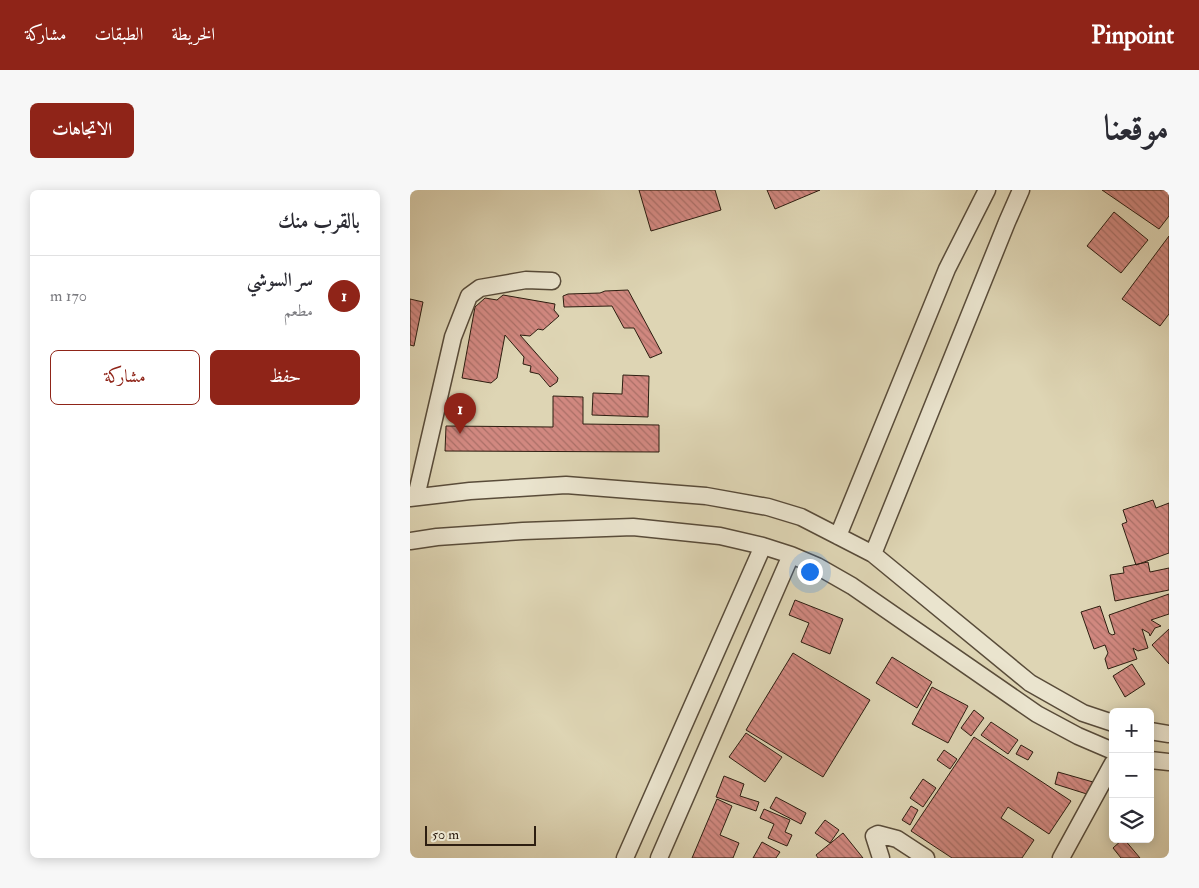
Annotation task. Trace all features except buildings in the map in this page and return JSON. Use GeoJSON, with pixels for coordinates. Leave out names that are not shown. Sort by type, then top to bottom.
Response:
{"type":"FeatureCollection","features":[{"type":"Feature","properties":{"kind":"street"},"geometry":{"type":"LineString","coordinates":[[838,536],[947,269],[986,190]]}},
{"type":"Feature","properties":{"kind":"street"},"geometry":{"type":"LineString","coordinates":[[873,554],[1021,190]]}},
{"type":"Feature","properties":{"kind":"street"},"geometry":{"type":"LineString","coordinates":[[552,281],[526,280],[480,288],[469,296],[453,337],[413,497],[470,491],[566,485],[706,496],[768,507],[801,516],[873,554],[1030,683],[1083,713],[1109,722]]}},
{"type":"Feature","properties":{"kind":"street"},"geometry":{"type":"LineString","coordinates":[[410,541],[437,537],[523,531],[633,527],[720,536],[763,546],[817,566],[852,586],[1037,714],[1078,736],[1109,748]]}},
{"type":"Feature","properties":{"kind":"street"},"geometry":{"type":"LineString","coordinates":[[625,858],[763,546]]}},
{"type":"Feature","properties":{"kind":"street"},"geometry":{"type":"LineString","coordinates":[[659,858],[791,555]]}},
{"type":"Feature","properties":{"kind":"street"},"geometry":{"type":"LineString","coordinates":[[1154,732],[1169,734]]}},
{"type":"Feature","properties":{"kind":"street"},"geometry":{"type":"LineString","coordinates":[[1154,760],[1169,762]]}},
{"type":"Feature","properties":{"kind":"street"},"geometry":{"type":"LineString","coordinates":[[1061,858],[1109,770]]}},
{"type":"Feature","properties":{"kind":"street"},"geometry":{"type":"LineString","coordinates":[[881,858],[874,836],[878,834],[898,839],[926,858]]}},
{"type":"Feature","properties":{"kind":"place","name":"سر السوشي"},"geometry":{"type":"Point","coordinates":[460,434]}}]}
